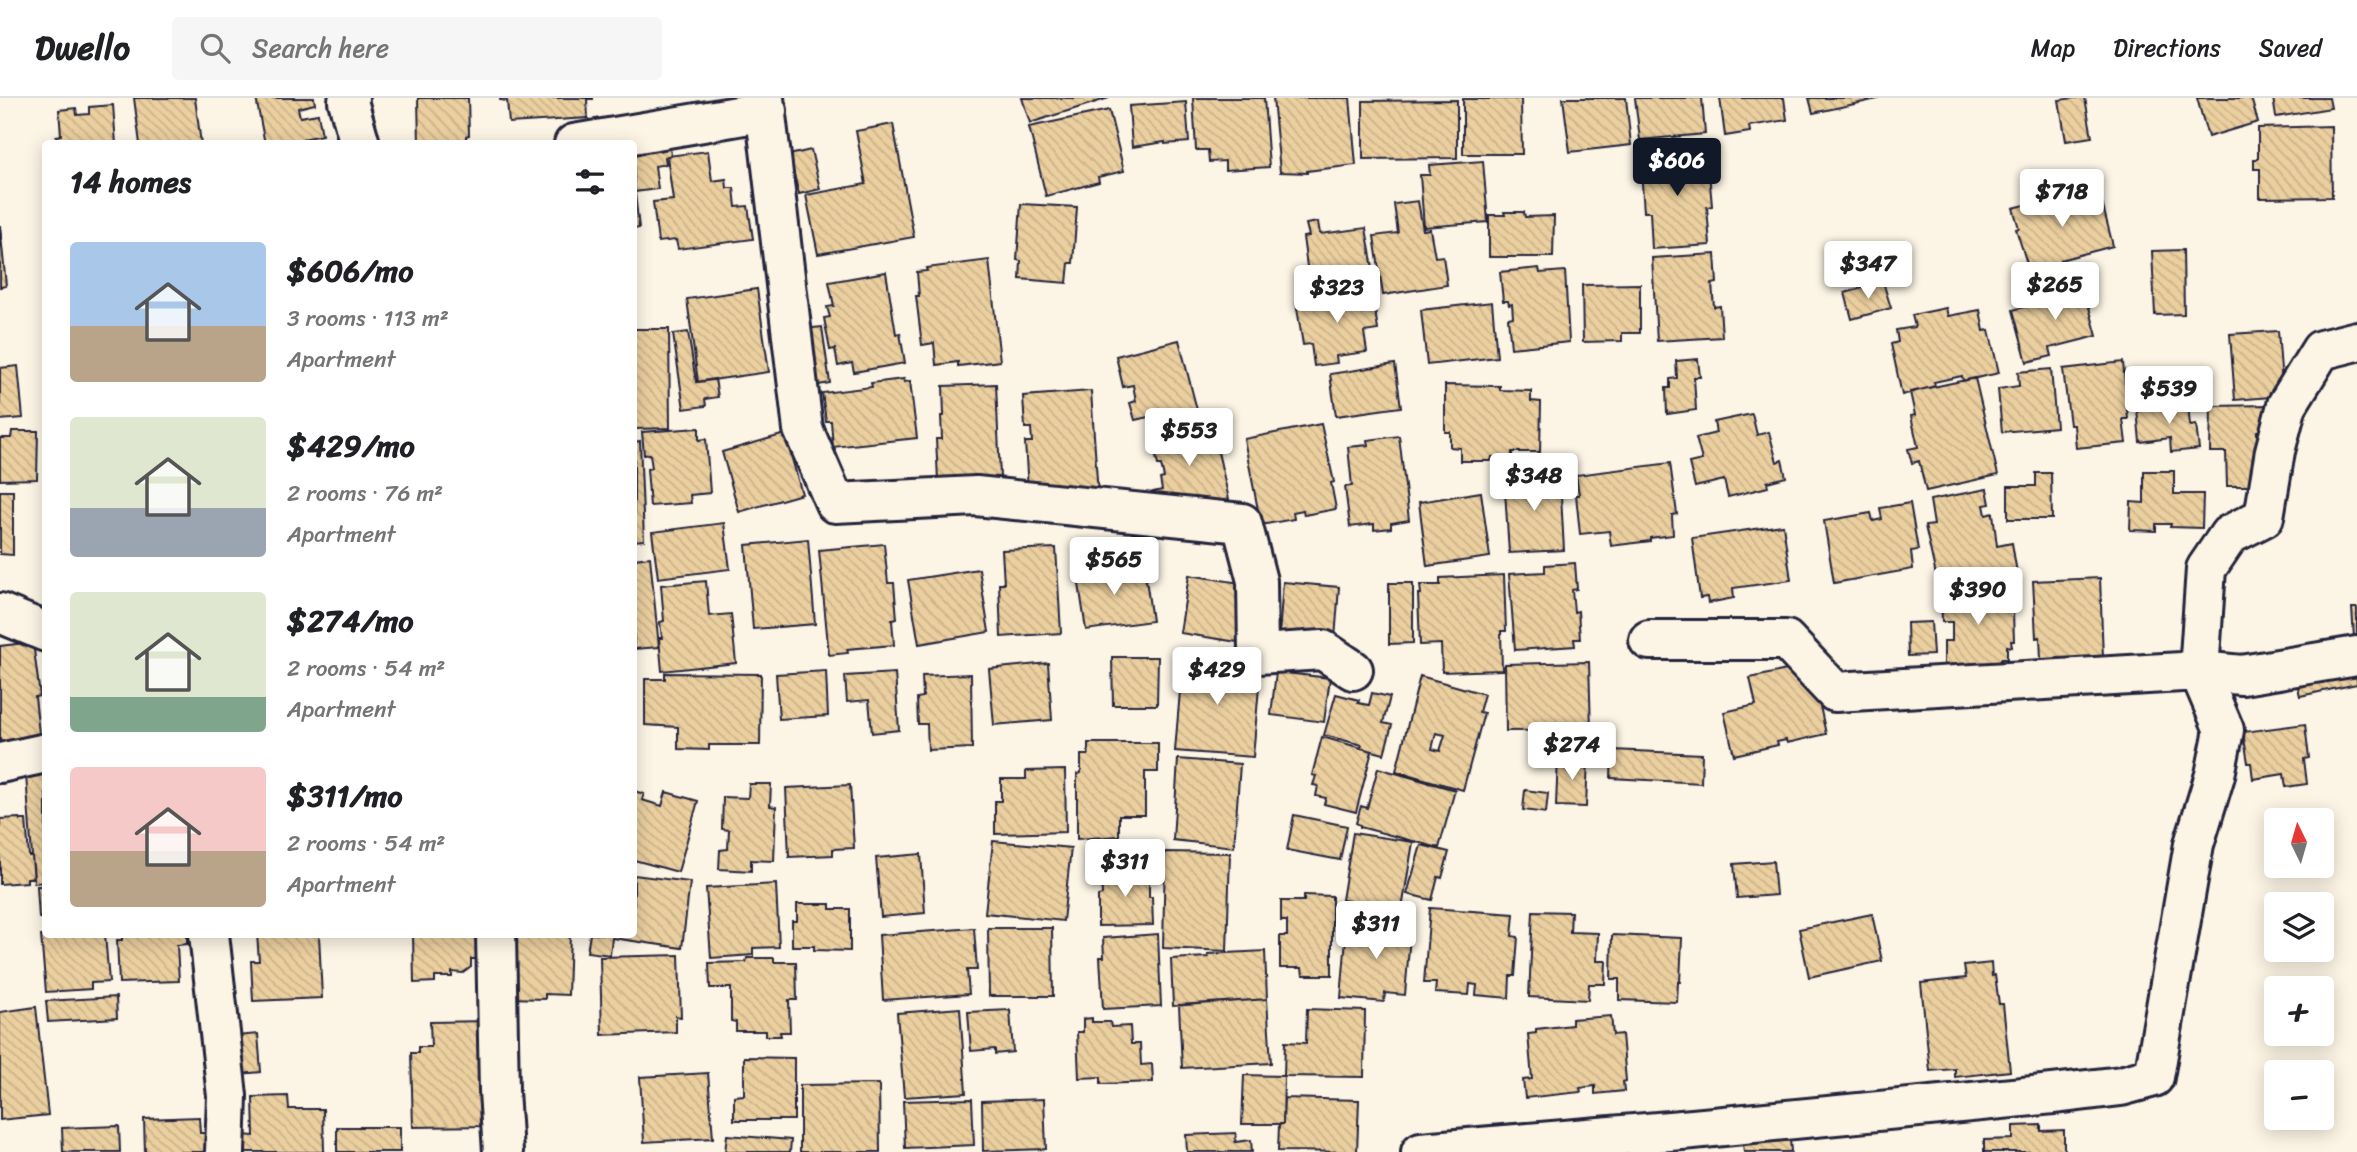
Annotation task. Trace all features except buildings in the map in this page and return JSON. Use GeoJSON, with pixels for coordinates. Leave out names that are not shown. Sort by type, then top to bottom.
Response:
{"type":"FeatureCollection","features":[{"type":"Feature","properties":{"kind":"street"},"geometry":{"type":"LineString","coordinates":[[349,98],[359,140]]}},
{"type":"Feature","properties":{"kind":"street"},"geometry":{"type":"LineString","coordinates":[[593,140],[765,104],[803,429],[835,503],[976,496],[1242,523],[1257,581],[1258,654],[1323,650],[1353,670]]}},
{"type":"Feature","properties":{"kind":"street"},"geometry":{"type":"LineString","coordinates":[[1433,1151],[1707,1128],[2053,1094],[2121,1086],[2154,1077],[2194,845],[2216,775],[2224,730],[2199,671],[2206,569],[2229,535],[2264,517],[2275,451],[2287,405],[2321,350],[2357,341]]}},
{"type":"Feature","properties":{"kind":"street"},"geometry":{"type":"LineString","coordinates":[[0,613],[42,630]]}},
{"type":"Feature","properties":{"kind":"street"},"geometry":{"type":"LineString","coordinates":[[1649,640],[1786,640],[1835,692],[2199,671],[2242,675],[2357,656]]}},
{"type":"Feature","properties":{"kind":"street"},"geometry":{"type":"LineString","coordinates":[[0,763],[42,755]]}},
{"type":"Feature","properties":{"kind":"street"},"geometry":{"type":"LineString","coordinates":[[209,938],[227,1096],[225,1152]]}},
{"type":"Feature","properties":{"kind":"street"},"geometry":{"type":"LineString","coordinates":[[496,938],[503,1152]]}}]}
